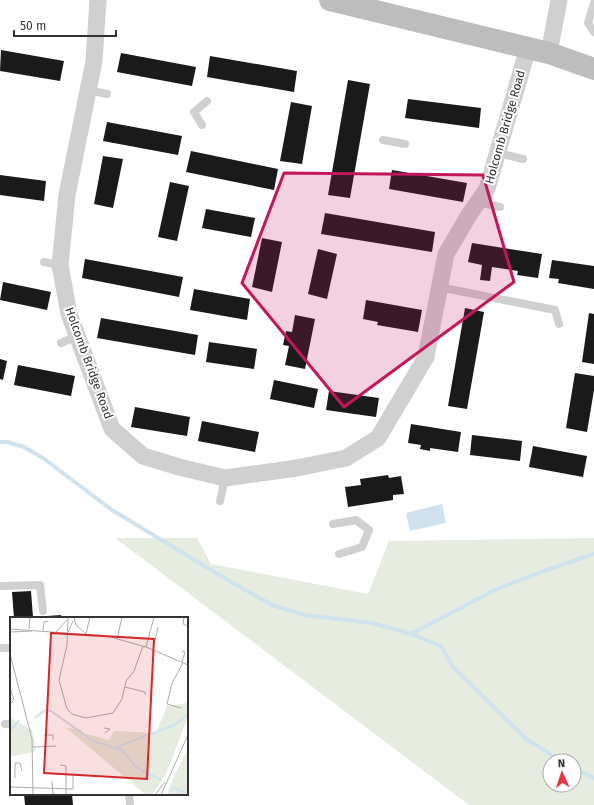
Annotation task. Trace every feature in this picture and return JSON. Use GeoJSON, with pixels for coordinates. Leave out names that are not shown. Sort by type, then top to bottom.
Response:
{"type":"FeatureCollection","features":[{"type":"Feature","properties":{"kind":"main road"},"geometry":{"type":"LineString","coordinates":[[330,0],[379,9],[539,50],[594,69]]}},
{"type":"Feature","properties":{"kind":"street","name":"Holcomb Bridge Road"},"geometry":{"type":"LineString","coordinates":[[98,0],[94,61],[52,264],[77,336],[112,428],[143,456],[179,467],[225,478],[297,468],[346,458],[378,438],[426,358],[446,254],[487,189],[498,153],[560,0]]}},
{"type":"Feature","properties":{"kind":"lane"},"geometry":{"type":"LineString","coordinates":[[594,3],[588,23],[594,32]]}},
{"type":"Feature","properties":{"kind":"lane"},"geometry":{"type":"LineString","coordinates":[[88,90],[107,94]]}},
{"type":"Feature","properties":{"kind":"lane"},"geometry":{"type":"LineString","coordinates":[[202,125],[194,112],[207,101]]}},
{"type":"Feature","properties":{"kind":"lane"},"geometry":{"type":"LineString","coordinates":[[383,140],[405,144]]}},
{"type":"Feature","properties":{"kind":"lane"},"geometry":{"type":"LineString","coordinates":[[498,153],[523,159]]}},
{"type":"Feature","properties":{"kind":"lane"},"geometry":{"type":"LineString","coordinates":[[478,202],[500,207]]}},
{"type":"Feature","properties":{"kind":"lane"},"geometry":{"type":"LineString","coordinates":[[439,287],[555,310],[559,324]]}},
{"type":"Feature","properties":{"kind":"lane"},"geometry":{"type":"LineString","coordinates":[[61,343],[77,336]]}},
{"type":"Feature","properties":{"kind":"lane"},"geometry":{"type":"LineString","coordinates":[[220,501],[225,478]]}},
{"type":"Feature","properties":{"kind":"lane"},"geometry":{"type":"LineString","coordinates":[[333,524],[356,520],[369,530],[362,547],[339,554]]}},
{"type":"Feature","properties":{"kind":"lane"},"geometry":{"type":"LineString","coordinates":[[0,586],[40,585],[43,611]]}},
{"type":"Feature","properties":{"kind":"lane"},"geometry":{"type":"LineString","coordinates":[[129,795],[130,805]]}},
{"type":"Feature","properties":{"kind":"highlighted area"},"geometry":{"type":"Polygon","coordinates":[[[284,173],[483,175],[514,282],[344,407],[242,283],[284,173]]]}},
{"type":"Feature","properties":{"kind":"shaded area"},"geometry":{"type":"Polygon","coordinates":[[[115,538],[197,538],[211,564],[368,594],[389,541],[594,538],[594,805],[469,805],[115,538]]]}},
{"type":"Feature","properties":{"kind":"water"},"geometry":{"type":"Polygon","coordinates":[[[442,504],[446,523],[410,531],[406,513],[442,504]]]}},
{"type":"Feature","properties":{"kind":"building"},"geometry":{"type":"Polygon","coordinates":[[[1,50],[64,61],[60,81],[0,71],[1,50]]]}},
{"type":"Feature","properties":{"kind":"building"},"geometry":{"type":"Polygon","coordinates":[[[121,53],[196,67],[192,86],[117,72],[121,53]]]}},
{"type":"Feature","properties":{"kind":"building"},"geometry":{"type":"Polygon","coordinates":[[[210,56],[297,71],[294,92],[207,77],[210,56]]]}},
{"type":"Feature","properties":{"kind":"building"},"geometry":{"type":"Polygon","coordinates":[[[348,80],[370,84],[350,198],[328,195],[348,80]]]}},
{"type":"Feature","properties":{"kind":"building"},"geometry":{"type":"Polygon","coordinates":[[[408,99],[481,108],[479,128],[405,118],[408,99]]]}},
{"type":"Feature","properties":{"kind":"building"},"geometry":{"type":"Polygon","coordinates":[[[291,102],[312,106],[302,164],[280,161],[291,102]]]}},
{"type":"Feature","properties":{"kind":"building"},"geometry":{"type":"Polygon","coordinates":[[[107,122],[182,136],[178,155],[103,141],[107,122]]]}},
{"type":"Feature","properties":{"kind":"building"},"geometry":{"type":"Polygon","coordinates":[[[191,151],[278,169],[274,190],[186,172],[191,151]]]}},
{"type":"Feature","properties":{"kind":"building"},"geometry":{"type":"Polygon","coordinates":[[[103,156],[123,159],[113,208],[94,204],[103,156]]]}},
{"type":"Feature","properties":{"kind":"building"},"geometry":{"type":"Polygon","coordinates":[[[392,170],[467,183],[463,202],[389,189],[392,170]]]}},
{"type":"Feature","properties":{"kind":"building"},"geometry":{"type":"Polygon","coordinates":[[[0,175],[46,181],[44,201],[0,195],[0,175]]]}},
{"type":"Feature","properties":{"kind":"building"},"geometry":{"type":"Polygon","coordinates":[[[170,182],[189,186],[177,241],[158,237],[170,182]]]}},
{"type":"Feature","properties":{"kind":"building"},"geometry":{"type":"Polygon","coordinates":[[[206,209],[255,218],[251,237],[202,228],[206,209]]]}},
{"type":"Feature","properties":{"kind":"building"},"geometry":{"type":"Polygon","coordinates":[[[325,213],[435,232],[432,252],[321,234],[325,213]]]}},
{"type":"Feature","properties":{"kind":"building"},"geometry":{"type":"Polygon","coordinates":[[[262,238],[282,242],[272,292],[252,287],[262,238]]]}},
{"type":"Feature","properties":{"kind":"building"},"geometry":{"type":"Polygon","coordinates":[[[472,243],[542,254],[538,278],[517,275],[518,271],[492,267],[490,281],[480,280],[482,265],[468,262],[472,243]]]}},
{"type":"Feature","properties":{"kind":"building"},"geometry":{"type":"Polygon","coordinates":[[[318,249],[337,254],[327,299],[308,294],[318,249]]]}},
{"type":"Feature","properties":{"kind":"building"},"geometry":{"type":"Polygon","coordinates":[[[85,259],[183,277],[179,297],[82,278],[85,259]]]}},
{"type":"Feature","properties":{"kind":"building"},"geometry":{"type":"Polygon","coordinates":[[[552,260],[594,266],[594,289],[558,283],[559,279],[549,278],[552,260]]]}},
{"type":"Feature","properties":{"kind":"building"},"geometry":{"type":"Polygon","coordinates":[[[3,282],[51,292],[47,310],[0,300],[3,282]]]}},
{"type":"Feature","properties":{"kind":"building"},"geometry":{"type":"Polygon","coordinates":[[[194,289],[250,299],[247,320],[190,310],[194,289]]]}},
{"type":"Feature","properties":{"kind":"building"},"geometry":{"type":"Polygon","coordinates":[[[366,300],[422,310],[418,332],[377,325],[378,322],[363,319],[366,300]]]}},
{"type":"Feature","properties":{"kind":"building"},"geometry":{"type":"Polygon","coordinates":[[[465,308],[484,312],[467,409],[448,406],[465,308]]]}},
{"type":"Feature","properties":{"kind":"building"},"geometry":{"type":"Polygon","coordinates":[[[589,313],[594,314],[594,364],[582,362],[589,313]]]}},
{"type":"Feature","properties":{"kind":"building"},"geometry":{"type":"Polygon","coordinates":[[[295,315],[315,319],[305,369],[285,365],[289,346],[283,345],[286,331],[292,332],[295,315]]]}},
{"type":"Feature","properties":{"kind":"building"},"geometry":{"type":"Polygon","coordinates":[[[101,318],[198,335],[195,355],[97,338],[101,318]]]}},
{"type":"Feature","properties":{"kind":"building"},"geometry":{"type":"Polygon","coordinates":[[[209,342],[257,349],[254,369],[206,362],[209,342]]]}},
{"type":"Feature","properties":{"kind":"building"},"geometry":{"type":"Polygon","coordinates":[[[0,359],[7,361],[3,380],[0,379],[0,359]]]}},
{"type":"Feature","properties":{"kind":"building"},"geometry":{"type":"Polygon","coordinates":[[[18,365],[75,376],[71,396],[14,385],[18,365]]]}},
{"type":"Feature","properties":{"kind":"building"},"geometry":{"type":"Polygon","coordinates":[[[575,373],[594,376],[594,390],[587,432],[566,428],[575,373]]]}},
{"type":"Feature","properties":{"kind":"building"},"geometry":{"type":"Polygon","coordinates":[[[274,380],[318,389],[314,408],[270,399],[274,380]]]}},
{"type":"Feature","properties":{"kind":"building"},"geometry":{"type":"Polygon","coordinates":[[[329,391],[379,398],[376,417],[326,410],[329,391]]]}},
{"type":"Feature","properties":{"kind":"building"},"geometry":{"type":"Polygon","coordinates":[[[135,407],[190,417],[187,436],[131,427],[135,407]]]}},
{"type":"Feature","properties":{"kind":"building"},"geometry":{"type":"Polygon","coordinates":[[[202,421],[259,432],[255,452],[198,441],[202,421]]]}},
{"type":"Feature","properties":{"kind":"building"},"geometry":{"type":"Polygon","coordinates":[[[411,424],[461,432],[458,452],[430,448],[430,451],[420,449],[421,445],[408,443],[411,424]]]}},
{"type":"Feature","properties":{"kind":"building"},"geometry":{"type":"Polygon","coordinates":[[[472,435],[522,441],[520,461],[470,455],[472,435]]]}},
{"type":"Feature","properties":{"kind":"building"},"geometry":{"type":"Polygon","coordinates":[[[533,446],[587,456],[583,477],[529,467],[533,446]]]}},
{"type":"Feature","properties":{"kind":"building"},"geometry":{"type":"Polygon","coordinates":[[[388,475],[389,478],[401,476],[404,494],[393,495],[393,500],[348,507],[345,487],[361,485],[360,479],[388,475]]]}},
{"type":"Feature","properties":{"kind":"building"},"geometry":{"type":"Polygon","coordinates":[[[31,591],[33,617],[14,617],[12,592],[31,591]]]}},
{"type":"Feature","properties":{"kind":"building"},"geometry":{"type":"Polygon","coordinates":[[[61,615],[62,617],[33,617],[61,615]]]}},
{"type":"Feature","properties":{"kind":"building"},"geometry":{"type":"Polygon","coordinates":[[[24,795],[72,795],[73,805],[25,805],[24,795]]]}},
{"type":"Feature","properties":{"kind":"waterway"},"geometry":{"type":"LineString","coordinates":[[0,442],[7,442],[24,447],[43,458],[112,510],[272,605],[305,615],[372,623],[411,634],[441,646],[453,667],[526,739],[549,753]]}},
{"type":"Feature","properties":{"kind":"waterway"},"geometry":{"type":"LineString","coordinates":[[411,634],[497,589],[594,554]]}},
{"type":"Feature","properties":{"kind":"waterway"},"geometry":{"type":"LineString","coordinates":[[582,772],[594,778]]}}]}
